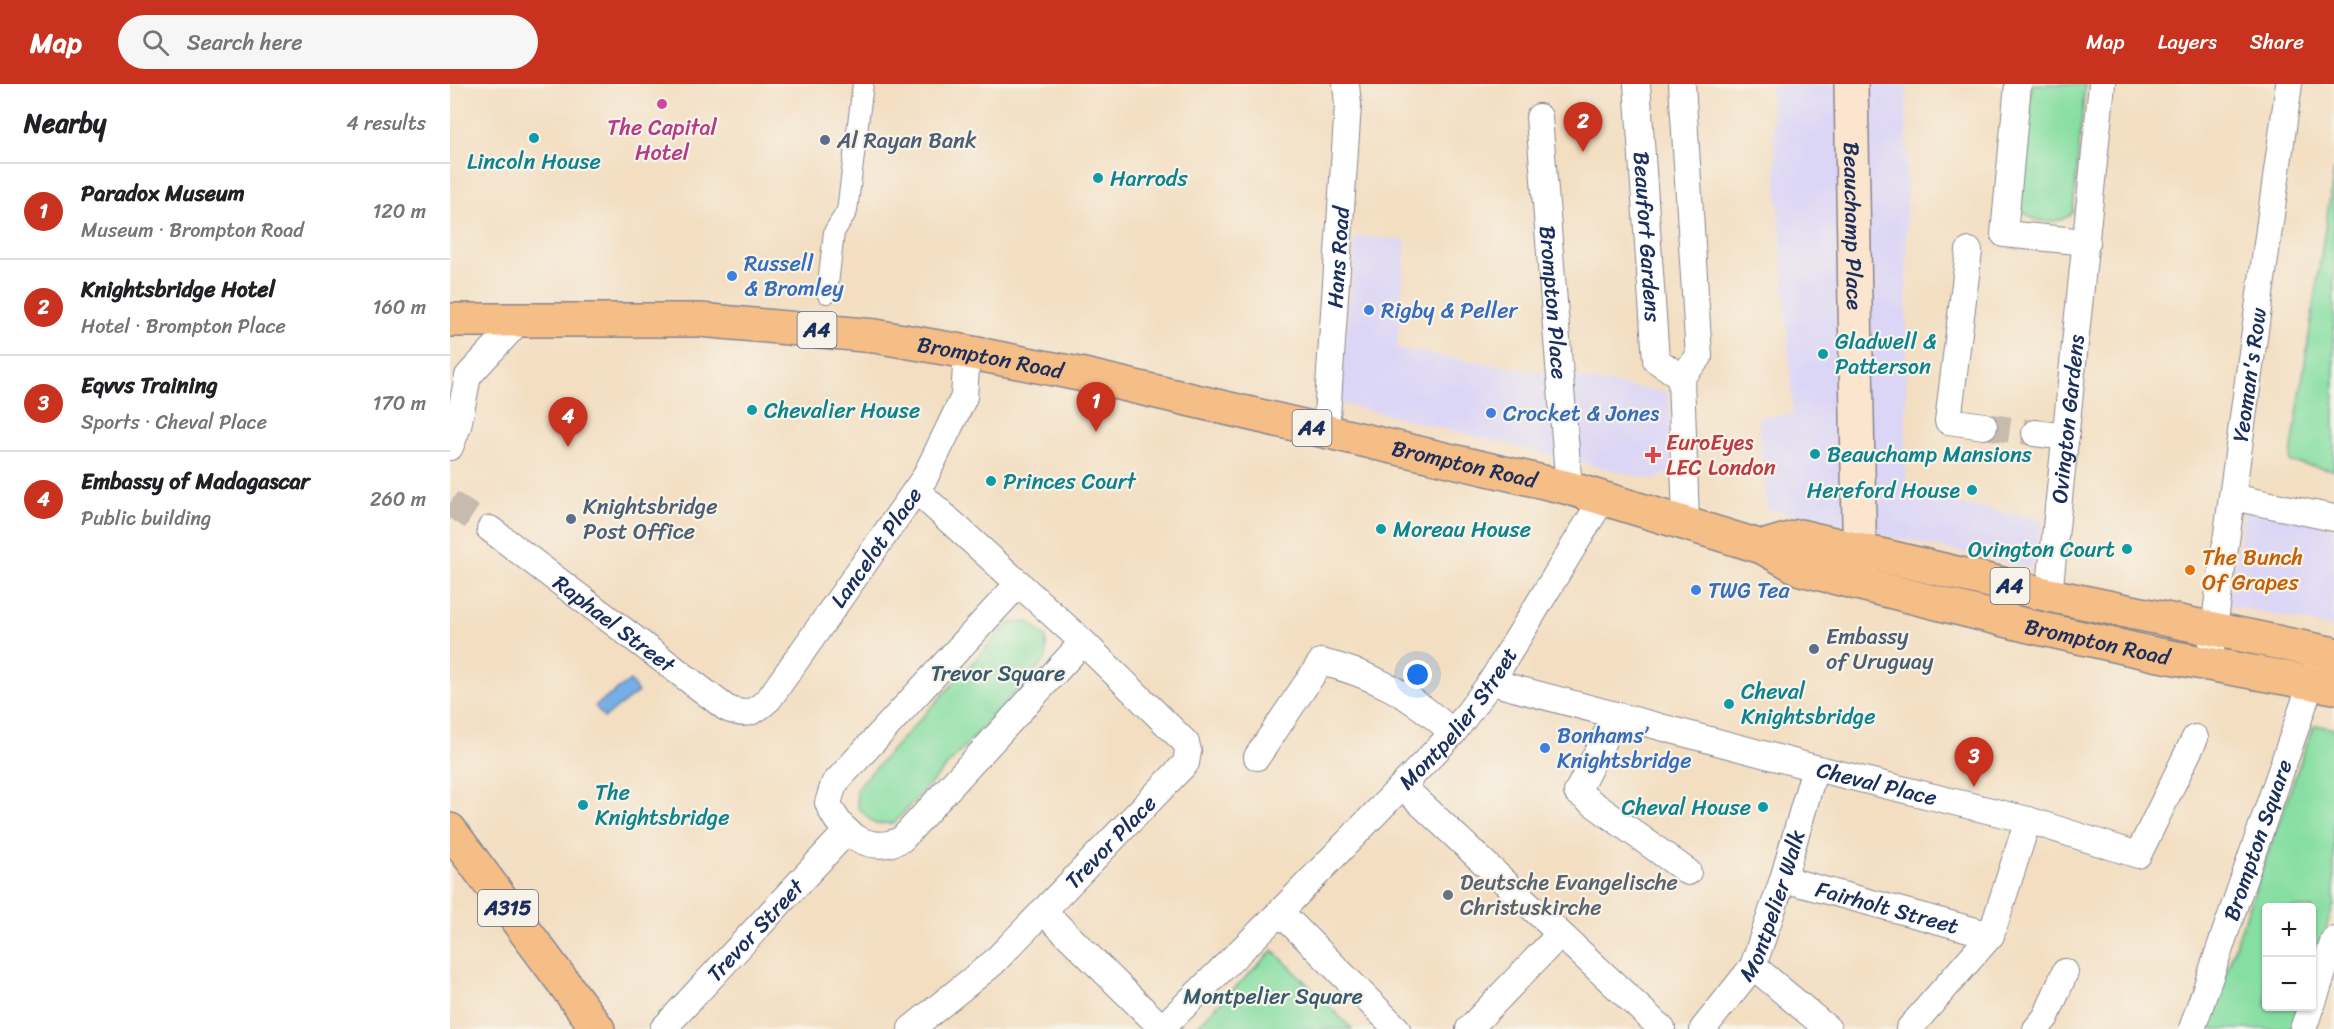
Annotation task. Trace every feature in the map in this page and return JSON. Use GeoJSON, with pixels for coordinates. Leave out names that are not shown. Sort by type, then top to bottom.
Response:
{"type":"FeatureCollection","features":[{"type":"Feature","properties":{"kind":"main road","name":"Beauchamp Place"},"geometry":{"type":"LineString","coordinates":[[1851,84],[1860,584]]}},
{"type":"Feature","properties":{"kind":"main road","name":"Brompton Road"},"geometry":{"type":"LineString","coordinates":[[450,320],[700,320],[752,323],[875,336],[967,352],[1084,375],[1569,488],[1762,547],[1801,569],[2029,626],[2209,664],[2323,685]]}},
{"type":"Feature","properties":{"kind":"main road","name":"Brompton Road"},"geometry":{"type":"LineString","coordinates":[[1762,547],[1800,536],[2049,595],[2328,652]]}},
{"type":"Feature","properties":{"kind":"main road","name":"A315"},"geometry":{"type":"LineString","coordinates":[[450,830],[598,1029]]}},
{"type":"Feature","properties":{"kind":"street"},"geometry":{"type":"LineString","coordinates":[[827,293],[834,232],[847,211],[863,84]]}},
{"type":"Feature","properties":{"kind":"street","name":"Hans Road"},"geometry":{"type":"LineString","coordinates":[[1326,431],[1348,105],[1346,84]]}},
{"type":"Feature","properties":{"kind":"street","name":"Beaufort Gardens"},"geometry":{"type":"LineString","coordinates":[[1637,84],[1656,360],[1681,377],[1699,357],[1682,84]]}},
{"type":"Feature","properties":{"kind":"street"},"geometry":{"type":"LineString","coordinates":[[2018,84],[2004,234],[2087,242]]}},
{"type":"Feature","properties":{"kind":"street","name":"Ovington Gardens"},"geometry":{"type":"LineString","coordinates":[[2049,595],[2102,84]]}},
{"type":"Feature","properties":{"kind":"street","name":"Yeoman's Row"},"geometry":{"type":"LineString","coordinates":[[2209,664],[2289,84]]}},
{"type":"Feature","properties":{"kind":"street","name":"Brompton Place"},"geometry":{"type":"LineString","coordinates":[[1539,117],[1569,488]]}},
{"type":"Feature","properties":{"kind":"street"},"geometry":{"type":"LineString","coordinates":[[1969,251],[1948,421],[1984,426]]}},
{"type":"Feature","properties":{"kind":"street"},"geometry":{"type":"LineString","coordinates":[[453,431],[468,376],[474,366],[520,320]]}},
{"type":"Feature","properties":{"kind":"street","name":"Lancelot Place"},"geometry":{"type":"LineString","coordinates":[[740,715],[756,711],[769,699],[916,490],[964,397],[967,352]]}},
{"type":"Feature","properties":{"kind":"street"},"geometry":{"type":"LineString","coordinates":[[1681,377],[1686,522]]}},
{"type":"Feature","properties":{"kind":"street"},"geometry":{"type":"LineString","coordinates":[[2035,433],[2066,437]]}},
{"type":"Feature","properties":{"kind":"street"},"geometry":{"type":"LineString","coordinates":[[916,490],[1019,583],[1083,642],[902,839],[891,845],[872,846],[847,831],[828,803],[834,784],[1019,583]]}},
{"type":"Feature","properties":{"kind":"street"},"geometry":{"type":"LineString","coordinates":[[2232,497],[2334,518]]}},
{"type":"Feature","properties":{"kind":"street","name":"Montpelier Street"},"geometry":{"type":"LineString","coordinates":[[1280,912],[1453,734],[1491,682],[1603,498]]}},
{"type":"Feature","properties":{"kind":"street","name":"Raphael Street"},"geometry":{"type":"LineString","coordinates":[[490,529],[726,708],[740,715]]}},
{"type":"Feature","properties":{"kind":"street","name":"Trevor Place"},"geometry":{"type":"LineString","coordinates":[[911,1029],[993,963],[1186,763],[1188,752],[1186,744],[1083,642]]}},
{"type":"Feature","properties":{"kind":"street","name":"Brompton Square"},"geometry":{"type":"LineString","coordinates":[[2192,1029],[2323,685],[2328,652]]}},
{"type":"Feature","properties":{"kind":"street"},"geometry":{"type":"LineString","coordinates":[[1257,757],[1321,662],[1355,670],[1400,691],[1432,714],[1453,734]]}},
{"type":"Feature","properties":{"kind":"street","name":"Cheval Place"},"geometry":{"type":"LineString","coordinates":[[1491,682],[1815,768],[2028,820],[2138,855],[2195,738]]}},
{"type":"Feature","properties":{"kind":"street"},"geometry":{"type":"LineString","coordinates":[[1616,715],[1576,792],[1688,872]]}},
{"type":"Feature","properties":{"kind":"street","name":"Montpelier Walk"},"geometry":{"type":"LineString","coordinates":[[1703,1029],[1753,966],[1783,879],[1815,768]]}},
{"type":"Feature","properties":{"kind":"street"},"geometry":{"type":"LineString","coordinates":[[1403,787],[1662,1029]]}},
{"type":"Feature","properties":{"kind":"street"},"geometry":{"type":"LineString","coordinates":[[1909,1029],[1991,935],[2028,820]]}},
{"type":"Feature","properties":{"kind":"street","name":"Trevor Street"},"geometry":{"type":"LineString","coordinates":[[663,1029],[847,831]]}},
{"type":"Feature","properties":{"kind":"street","name":"Fairholt Street"},"geometry":{"type":"LineString","coordinates":[[1783,879],[1991,935]]}},
{"type":"Feature","properties":{"kind":"street"},"geometry":{"type":"LineString","coordinates":[[1043,910],[1162,1028],[1280,912],[1397,1029]]}},
{"type":"Feature","properties":{"kind":"street"},"geometry":{"type":"LineString","coordinates":[[1469,1029],[1559,935]]}},
{"type":"Feature","properties":{"kind":"street"},"geometry":{"type":"LineString","coordinates":[[2316,992],[2334,940]]}},
{"type":"Feature","properties":{"kind":"street"},"geometry":{"type":"LineString","coordinates":[[1753,966],[1828,1029]]}},
{"type":"Feature","properties":{"kind":"street"},"geometry":{"type":"LineString","coordinates":[[2036,1029],[2046,1017],[2065,972]]}},
{"type":"Feature","properties":{"kind":"street"},"geometry":{"type":"LineString","coordinates":[[2303,1029],[2309,1011]]}},
{"type":"Feature","properties":{"kind":"shaded area"},"geometry":{"type":"Polygon","coordinates":[[[1770,84],[1907,84],[1906,495],[2043,519],[2032,568],[1767,509],[1758,417],[1793,415],[1770,84]]]}},
{"type":"Feature","properties":{"kind":"shaded area"},"geometry":{"type":"Polygon","coordinates":[[[1356,236],[1406,240],[1397,349],[1669,393],[1672,471],[1654,480],[1339,403],[1356,236]]]}},
{"type":"Feature","properties":{"kind":"shaded area"},"geometry":{"type":"Polygon","coordinates":[[[2245,508],[2334,527],[2334,628],[2228,605],[2245,508]]]}},
{"type":"Feature","properties":{"kind":"green space"},"geometry":{"type":"Polygon","coordinates":[[[2032,84],[2085,84],[2073,211],[2061,220],[2038,220],[2024,213],[2020,207],[2032,84]]]}},
{"type":"Feature","properties":{"kind":"green space"},"geometry":{"type":"Polygon","coordinates":[[[2334,169],[2334,470],[2290,462],[2334,169]]]}},
{"type":"Feature","properties":{"kind":"green space","name":"Trevor Square"},"geometry":{"type":"Polygon","coordinates":[[[1029,622],[1046,637],[1046,659],[894,823],[875,824],[858,808],[856,789],[1009,623],[1029,622]]]}},
{"type":"Feature","properties":{"kind":"green space"},"geometry":{"type":"Polygon","coordinates":[[[2316,725],[2334,729],[2334,905],[2316,958],[2316,903],[2262,903],[2262,1011],[2298,1011],[2291,1029],[2206,1029],[2312,729],[2316,725]]]}},
{"type":"Feature","properties":{"kind":"green space","name":"Montpelier Square"},"geometry":{"type":"Polygon","coordinates":[[[1273,950],[1352,1029],[1194,1029],[1273,950]]]}},
{"type":"Feature","properties":{"kind":"water"},"geometry":{"type":"Polygon","coordinates":[[[630,681],[638,692],[604,718],[595,706],[630,681]]]}},
{"type":"Feature","properties":{"kind":"tunnel"},"geometry":{"type":"LineString","coordinates":[[1984,426],[2035,433]]}},
{"type":"Feature","properties":{"kind":"tunnel"},"geometry":{"type":"LineString","coordinates":[[450,503],[490,529]]}},
{"type":"Feature","properties":{"kind":"place","name":"The Capital Hotel"},"geometry":{"type":"Point","coordinates":[662,104]}},
{"type":"Feature","properties":{"kind":"place","name":"Lincoln House"},"geometry":{"type":"Point","coordinates":[534,138]}},
{"type":"Feature","properties":{"kind":"place","name":"Al Rayan Bank"},"geometry":{"type":"Point","coordinates":[825,140]}},
{"type":"Feature","properties":{"kind":"place","name":"Knightsbridge Hotel"},"geometry":{"type":"Point","coordinates":[1583,152]}},
{"type":"Feature","properties":{"kind":"place","name":"Harrods"},"geometry":{"type":"Point","coordinates":[1098,178]}},
{"type":"Feature","properties":{"kind":"place","name":"Russell & Bromley"},"geometry":{"type":"Point","coordinates":[732,276]}},
{"type":"Feature","properties":{"kind":"place","name":"Rigby & Peller"},"geometry":{"type":"Point","coordinates":[1369,310]}},
{"type":"Feature","properties":{"kind":"place","name":"Gladwell & Patterson"},"geometry":{"type":"Point","coordinates":[1823,354]}},
{"type":"Feature","properties":{"kind":"place","name":"Chevalier House"},"geometry":{"type":"Point","coordinates":[752,410]}},
{"type":"Feature","properties":{"kind":"place","name":"Crocket & Jones"},"geometry":{"type":"Point","coordinates":[1491,413]}},
{"type":"Feature","properties":{"kind":"place","name":"Paradox Museum"},"geometry":{"type":"Point","coordinates":[1096,432]}},
{"type":"Feature","properties":{"kind":"place","name":"Embassy of Madagascar"},"geometry":{"type":"Point","coordinates":[568,447]}},
{"type":"Feature","properties":{"kind":"place","name":"Beauchamp Mansions"},"geometry":{"type":"Point","coordinates":[1815,454]}},
{"type":"Feature","properties":{"kind":"place","name":"EuroEyes LEC London"},"geometry":{"type":"Point","coordinates":[1653,455]}},
{"type":"Feature","properties":{"kind":"place","name":"Princes Court"},"geometry":{"type":"Point","coordinates":[991,481]}},
{"type":"Feature","properties":{"kind":"place","name":"Hereford House"},"geometry":{"type":"Point","coordinates":[1972,490]}},
{"type":"Feature","properties":{"kind":"place","name":"Knightsbridge Post Office"},"geometry":{"type":"Point","coordinates":[571,519]}},
{"type":"Feature","properties":{"kind":"place","name":"Moreau House"},"geometry":{"type":"Point","coordinates":[1381,529]}},
{"type":"Feature","properties":{"kind":"place","name":"Ovington Court"},"geometry":{"type":"Point","coordinates":[2127,549]}},
{"type":"Feature","properties":{"kind":"place","name":"The Bunch Of Grapes"},"geometry":{"type":"Point","coordinates":[2190,570]}},
{"type":"Feature","properties":{"kind":"place","name":"TWG Tea"},"geometry":{"type":"Point","coordinates":[1696,590]}},
{"type":"Feature","properties":{"kind":"place","name":"Embassy of Uruguay"},"geometry":{"type":"Point","coordinates":[1814,649]}},
{"type":"Feature","properties":{"kind":"place","name":"Cheval Knightsbridge"},"geometry":{"type":"Point","coordinates":[1729,704]}},
{"type":"Feature","properties":{"kind":"place","name":"Bonhams’ Knightsbridge"},"geometry":{"type":"Point","coordinates":[1545,748]}},
{"type":"Feature","properties":{"kind":"place","name":"Eqvvs Training"},"geometry":{"type":"Point","coordinates":[1974,787]}},
{"type":"Feature","properties":{"kind":"place","name":"The Knightsbridge"},"geometry":{"type":"Point","coordinates":[583,805]}},
{"type":"Feature","properties":{"kind":"place","name":"Cheval House"},"geometry":{"type":"Point","coordinates":[1763,807]}},
{"type":"Feature","properties":{"kind":"place","name":"Deutsche Evangelische Christuskirche"},"geometry":{"type":"Point","coordinates":[1448,895]}}]}
